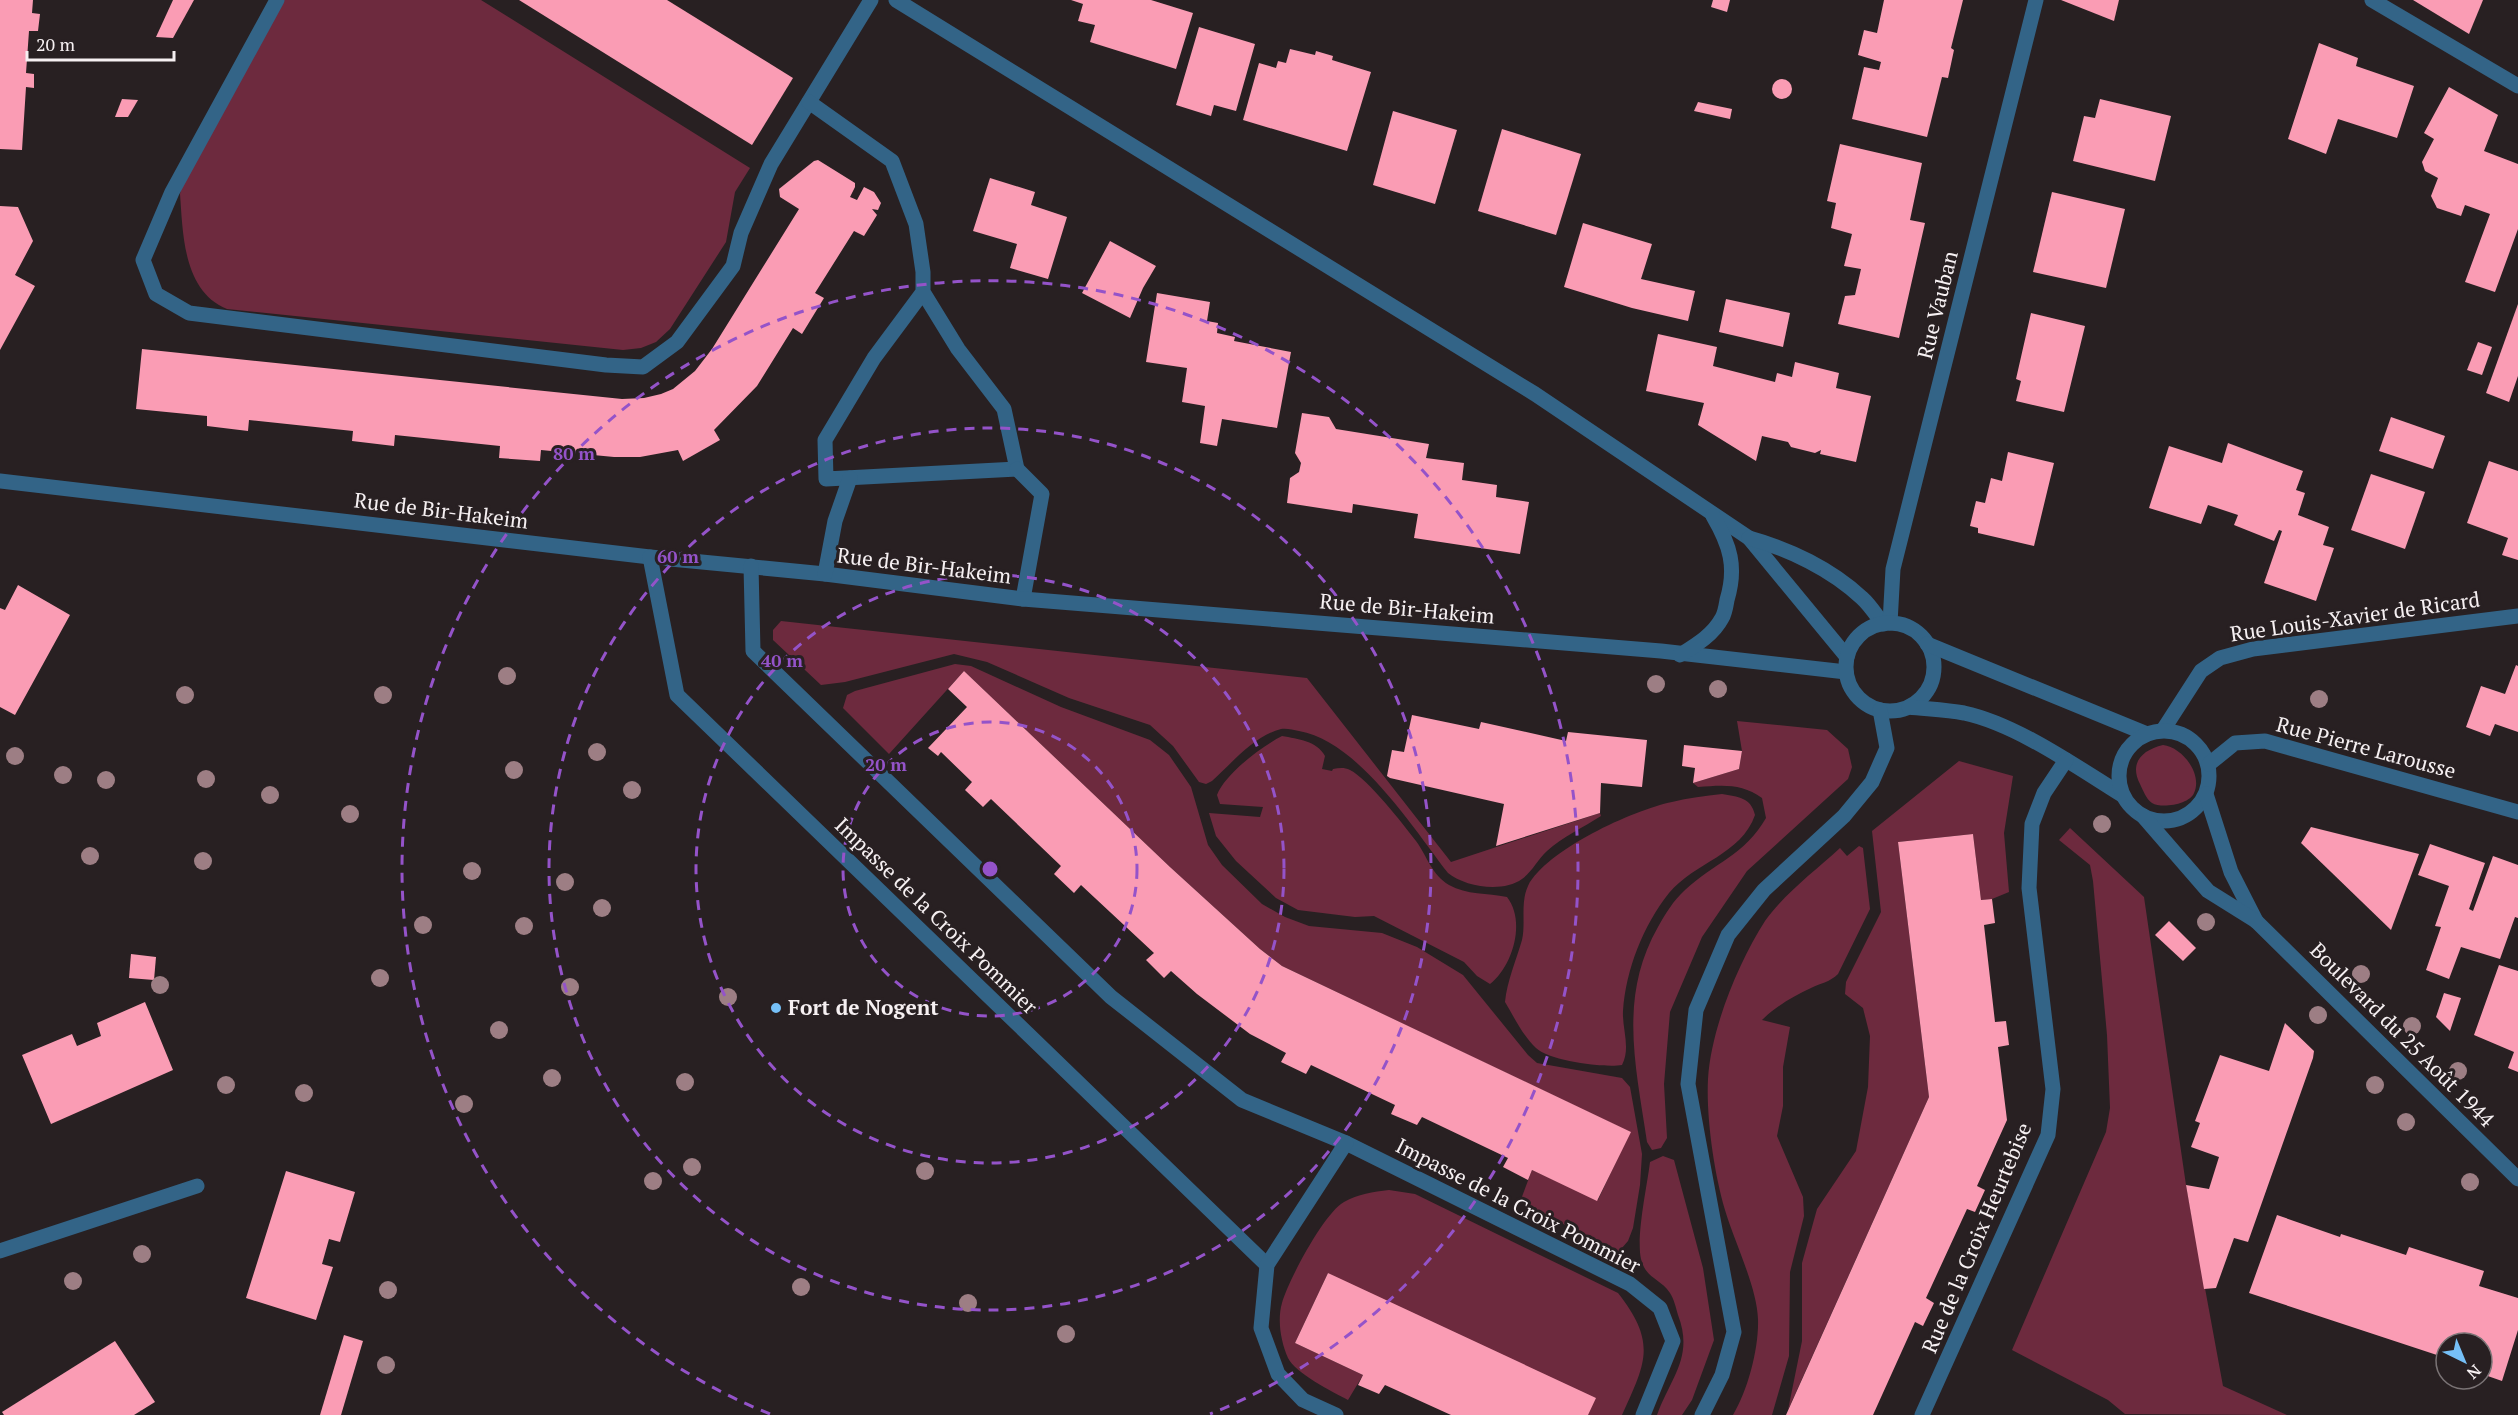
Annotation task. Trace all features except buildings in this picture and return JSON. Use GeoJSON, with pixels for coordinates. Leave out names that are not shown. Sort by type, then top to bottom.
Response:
{"type":"FeatureCollection","features":[{"type":"Feature","properties":{"kind":"street"},"geometry":{"type":"LineString","coordinates":[[278,0],[172,192],[142,260],[156,294],[189,313],[606,365],[643,367],[677,342],[734,266],[741,233],[771,164],[872,0]]}},
{"type":"Feature","properties":{"kind":"street"},"geometry":{"type":"LineString","coordinates":[[896,0],[1534,394],[1749,538],[1846,665]]}},
{"type":"Feature","properties":{"kind":"street","name":"Rue Vauban"},"geometry":{"type":"LineString","coordinates":[[1886,623],[1893,569],[2036,0]]}},
{"type":"Feature","properties":{"kind":"street"},"geometry":{"type":"LineString","coordinates":[[2373,0],[2518,86]]}},
{"type":"Feature","properties":{"kind":"street"},"geometry":{"type":"LineString","coordinates":[[809,102],[892,161],[916,224],[923,272],[923,292],[958,349],[1004,409],[1017,469],[1042,494],[1023,599]]}},
{"type":"Feature","properties":{"kind":"street"},"geometry":{"type":"LineString","coordinates":[[923,292],[874,358],[825,440],[826,479],[1017,469]]}},
{"type":"Feature","properties":{"kind":"street"},"geometry":{"type":"LineString","coordinates":[[825,574],[835,521],[850,478]]}},
{"type":"Feature","properties":{"kind":"street","name":"Rue de Bir-Hakeim"},"geometry":{"type":"LineString","coordinates":[[0,481],[825,574],[1023,599],[1649,650],[1680,655],[1846,665]]}},
{"type":"Feature","properties":{"kind":"street"},"geometry":{"type":"LineString","coordinates":[[1680,655],[1704,639],[1722,618],[1729,594],[1732,561],[1725,537],[1710,511]]}},
{"type":"Feature","properties":{"kind":"street"},"geometry":{"type":"LineString","coordinates":[[1749,538],[1780,547],[1823,570],[1862,598],[1886,623]]}},
{"type":"Feature","properties":{"kind":"street","name":"Impasse de la Croix Pommier"},"geometry":{"type":"LineString","coordinates":[[650,556],[677,695],[1267,1265]]}},
{"type":"Feature","properties":{"kind":"street","name":"Impasse de la Croix Pommier"},"geometry":{"type":"LineString","coordinates":[[751,567],[753,651],[1111,998],[1242,1100],[1346,1143],[1630,1284],[1660,1308],[1673,1341],[1643,1415]]}},
{"type":"Feature","properties":{"kind":"street","name":"Rue Louis-Xavier de Ricard"},"geometry":{"type":"LineString","coordinates":[[2163,730],[2201,671],[2220,658],[2253,649],[2518,616]]}},
{"type":"Feature","properties":{"kind":"street"},"geometry":{"type":"LineString","coordinates":[[1927,644],[1933,658],[1933,672],[1929,687],[1921,698],[1909,707],[1895,711],[1880,710],[1856,697],[1849,685],[1846,665],[1851,645],[1870,628],[1886,623],[1911,629],[1927,644],[2147,734]]}},
{"type":"Feature","properties":{"kind":"street"},"geometry":{"type":"LineString","coordinates":[[1909,707],[1965,714],[2008,730],[2066,760],[2122,795],[2131,807],[2156,822],[2185,817],[2198,807],[2206,795],[2210,780],[2209,764],[2202,750],[2192,739],[2178,732],[2163,730],[2147,734],[2134,741],[2125,753],[2119,774],[2122,795]]}},
{"type":"Feature","properties":{"kind":"street"},"geometry":{"type":"LineString","coordinates":[[1702,1415],[1722,1375],[1734,1332],[1688,1084],[1696,1010],[1728,935],[1764,890],[1844,816],[1872,782],[1887,748],[1880,710]]}},
{"type":"Feature","properties":{"kind":"street","name":"Rue Pierre Larousse"},"geometry":{"type":"LineString","coordinates":[[2209,764],[2235,743],[2265,741],[2518,812]]}},
{"type":"Feature","properties":{"kind":"street","name":"Rue de la Croix Heurtebise"},"geometry":{"type":"LineString","coordinates":[[1922,1415],[2048,1135],[2053,1089],[2029,888],[2031,834],[2032,824],[2044,793],[2066,760]]}},
{"type":"Feature","properties":{"kind":"street","name":"Boulevard du 25 Août 1944"},"geometry":{"type":"LineString","coordinates":[[2206,795],[2231,872],[2256,921]]}},
{"type":"Feature","properties":{"kind":"street","name":"Boulevard du 25 Août 1944"},"geometry":{"type":"LineString","coordinates":[[2143,816],[2208,891],[2256,921],[2518,1179]]}},
{"type":"Feature","properties":{"kind":"street"},"geometry":{"type":"LineString","coordinates":[[1336,1415],[1304,1400],[1278,1374],[1261,1329],[1267,1265],[1346,1143]]}},
{"type":"Feature","properties":{"kind":"street"},"geometry":{"type":"LineString","coordinates":[[0,1251],[197,1186]]}},
{"type":"Feature","properties":{"kind":"shaded area"},"geometry":{"type":"Polygon","coordinates":[[[284,0],[481,0],[750,168],[735,192],[726,242],[670,329],[656,342],[641,348],[623,350],[227,309],[212,301],[202,289],[188,260],[181,210],[182,184],[284,0]]]}},
{"type":"Feature","properties":{"kind":"shaded area"},"geometry":{"type":"Polygon","coordinates":[[[781,621],[1307,678],[1451,862],[1600,813],[1601,816],[1553,846],[1522,879],[1505,886],[1474,885],[1448,873],[1401,811],[1363,768],[1321,738],[1288,729],[1271,733],[1253,744],[1206,784],[1199,782],[1173,746],[1150,725],[1069,698],[987,662],[954,654],[845,682],[821,685],[773,640],[773,630],[781,621]]]}},
{"type":"Feature","properties":{"kind":"shaded area"},"geometry":{"type":"Polygon","coordinates":[[[955,664],[971,666],[1061,707],[1150,740],[1169,755],[1191,787],[1208,845],[1222,865],[1262,904],[1285,917],[1309,926],[1382,933],[1417,947],[1463,975],[1537,1063],[1622,1078],[1630,1087],[1642,1154],[1633,1228],[1628,1241],[1615,1256],[1577,1237],[1579,1232],[1520,1202],[1532,1170],[1598,1200],[1630,1132],[1282,966],[1260,949],[1170,867],[964,671],[889,754],[843,708],[847,695],[855,691],[955,664]]]}},
{"type":"Feature","properties":{"kind":"shaded area"},"geometry":{"type":"Polygon","coordinates":[[[1737,721],[1827,730],[1848,749],[1852,767],[1848,779],[1747,871],[1702,937],[1670,1012],[1664,1084],[1667,1138],[1661,1148],[1652,1150],[1647,1142],[1638,1087],[1633,1033],[1638,980],[1646,953],[1658,927],[1677,898],[1696,881],[1739,850],[1758,831],[1766,818],[1762,798],[1754,793],[1739,787],[1698,787],[1693,783],[1739,769],[1742,751],[1737,721]]]}},
{"type":"Feature","properties":{"kind":"shaded area"},"geometry":{"type":"Polygon","coordinates":[[[1282,736],[1306,742],[1322,751],[1325,756],[1322,769],[1332,771],[1337,768],[1348,769],[1366,782],[1410,833],[1443,881],[1463,891],[1507,897],[1516,918],[1514,943],[1505,966],[1490,984],[1477,976],[1464,962],[1374,916],[1355,917],[1298,910],[1276,898],[1236,861],[1216,836],[1209,813],[1260,817],[1263,807],[1220,804],[1217,795],[1228,778],[1245,761],[1282,736]]]}},
{"type":"Feature","properties":{"kind":"shaded area"},"geometry":{"type":"Polygon","coordinates":[[[2163,745],[2184,756],[2196,778],[2194,793],[2182,803],[2162,806],[2152,803],[2137,776],[2137,764],[2140,758],[2149,750],[2163,745]]]}},
{"type":"Feature","properties":{"kind":"shaded area"},"geometry":{"type":"Polygon","coordinates":[[[1959,761],[2013,776],[2004,833],[2009,892],[1992,899],[1981,900],[1973,834],[1898,842],[1929,1097],[1788,1410],[1802,1341],[1802,1263],[1817,1209],[1856,1151],[1868,1087],[1870,1036],[1863,1008],[1845,994],[1846,982],[1881,912],[1872,831],[1959,761]]]}},
{"type":"Feature","properties":{"kind":"shaded area"},"geometry":{"type":"Polygon","coordinates":[[[1722,794],[1747,801],[1755,815],[1739,840],[1680,882],[1669,893],[1651,919],[1637,949],[1628,979],[1623,1011],[1626,1052],[1622,1065],[1577,1062],[1543,1053],[1531,1043],[1505,1002],[1522,940],[1528,886],[1538,872],[1553,859],[1571,846],[1614,823],[1655,806],[1722,794]]]}},
{"type":"Feature","properties":{"kind":"shaded area"},"geometry":{"type":"Polygon","coordinates":[[[2070,828],[2144,897],[2186,1185],[2223,1386],[2287,1415],[2125,1414],[2108,1400],[2012,1350],[2106,1132],[2110,1108],[2107,1035],[2093,881],[2090,865],[2059,840],[2070,828]]]}},
{"type":"Feature","properties":{"kind":"shaded area"},"geometry":{"type":"Polygon","coordinates":[[[1859,846],[1863,848],[1870,909],[1838,974],[1829,981],[1785,1002],[1762,1020],[1790,1027],[1783,1067],[1783,1106],[1777,1136],[1803,1197],[1804,1216],[1790,1272],[1789,1356],[1772,1415],[1733,1415],[1743,1394],[1751,1368],[1757,1343],[1758,1319],[1754,1293],[1725,1210],[1714,1162],[1708,1079],[1714,1039],[1736,976],[1765,921],[1791,892],[1840,848],[1847,856],[1859,846]]]}},
{"type":"Feature","properties":{"kind":"shaded area"},"geometry":{"type":"Polygon","coordinates":[[[1663,1156],[1674,1160],[1703,1268],[1714,1340],[1692,1400],[1682,1415],[1657,1415],[1679,1367],[1683,1343],[1682,1330],[1671,1295],[1646,1271],[1640,1249],[1650,1162],[1663,1156]]]}},
{"type":"Feature","properties":{"kind":"shaded area"},"geometry":{"type":"Polygon","coordinates":[[[1389,1190],[1415,1194],[1618,1293],[1638,1326],[1643,1340],[1644,1353],[1637,1381],[1622,1415],[1588,1415],[1328,1273],[1295,1343],[1363,1375],[1348,1400],[1298,1370],[1288,1358],[1283,1345],[1280,1324],[1282,1303],[1291,1279],[1317,1233],[1336,1209],[1349,1199],[1360,1195],[1389,1190]]]}},
{"type":"Feature","properties":{"kind":"place","name":"Fort de Nogent"},"geometry":{"type":"Point","coordinates":[776,1008]}}]}
